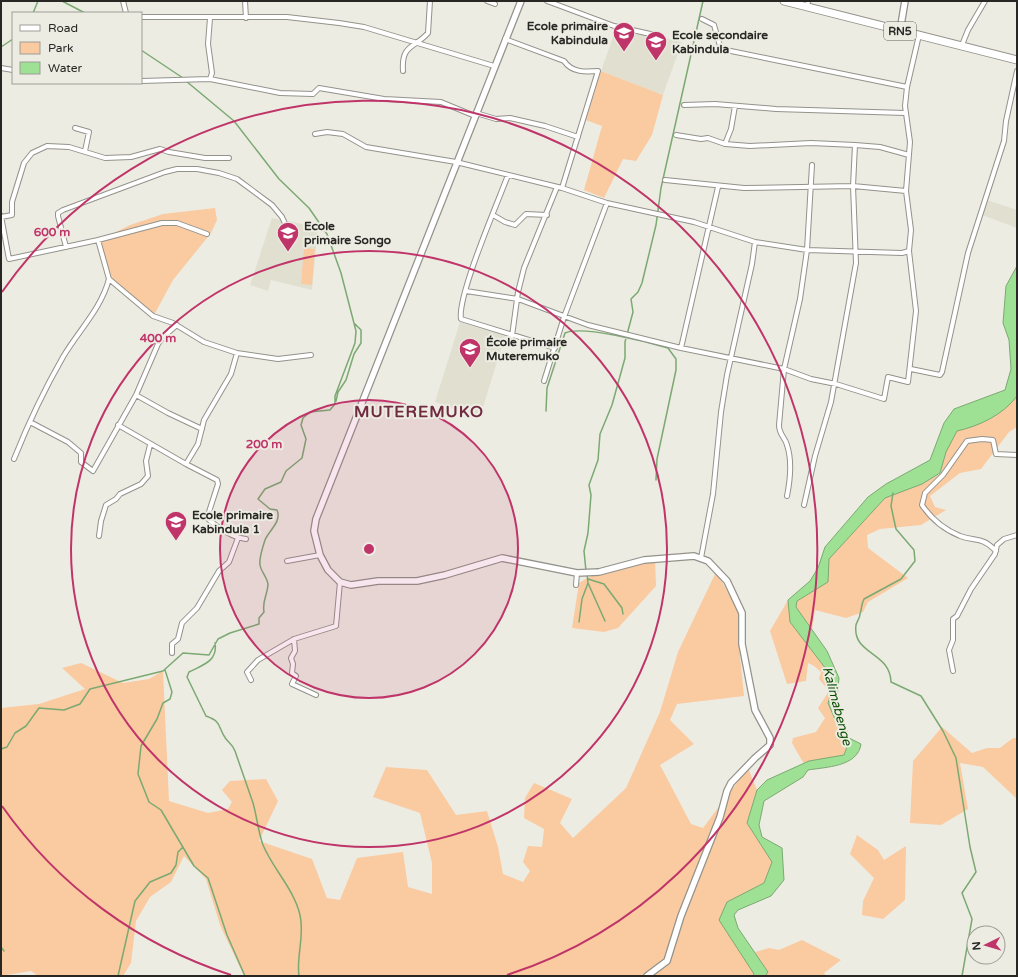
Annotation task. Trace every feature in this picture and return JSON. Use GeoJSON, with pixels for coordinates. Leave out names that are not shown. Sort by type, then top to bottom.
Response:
{"type":"FeatureCollection","features":[{"type":"Feature","properties":{"kind":"highway","name":"RN5"},"geometry":{"type":"LineString","coordinates":[[784,1],[807,4],[900,32],[962,45],[1017,60]]}},
{"type":"Feature","properties":{"kind":"street"},"geometry":{"type":"LineString","coordinates":[[123,1],[126,12]]}},
{"type":"Feature","properties":{"kind":"street"},"geometry":{"type":"LineString","coordinates":[[246,1],[246,18]]}},
{"type":"Feature","properties":{"kind":"street"},"geometry":{"type":"LineString","coordinates":[[402,72],[406,52],[413,43],[428,33],[430,1]]}},
{"type":"Feature","properties":{"kind":"street"},"geometry":{"type":"LineString","coordinates":[[487,1],[495,4]]}},
{"type":"Feature","properties":{"kind":"street"},"geometry":{"type":"LineString","coordinates":[[521,1],[316,519],[314,531],[320,555],[328,570],[340,582],[351,585],[378,581],[416,581],[445,575],[502,558],[531,562],[577,573],[600,572],[644,560],[694,556],[701,558],[714,566],[727,581],[742,613],[742,644],[755,710],[770,738],[770,745],[731,783],[727,791],[720,817],[681,916],[667,961],[647,976]]}},
{"type":"Feature","properties":{"kind":"street"},"geometry":{"type":"LineString","coordinates":[[547,1],[614,26],[654,35]]}},
{"type":"Feature","properties":{"kind":"street"},"geometry":{"type":"LineString","coordinates":[[900,32],[904,1]]}},
{"type":"Feature","properties":{"kind":"street"},"geometry":{"type":"LineString","coordinates":[[962,45],[968,30],[985,1]]}},
{"type":"Feature","properties":{"kind":"street"},"geometry":{"type":"LineString","coordinates":[[142,17],[287,17],[339,23],[364,27],[413,43],[494,66]]}},
{"type":"Feature","properties":{"kind":"street"},"geometry":{"type":"LineString","coordinates":[[210,18],[208,44],[212,73],[210,79]]}},
{"type":"Feature","properties":{"kind":"street"},"geometry":{"type":"LineString","coordinates":[[702,19],[714,25],[720,46],[726,50],[907,87]]}},
{"type":"Feature","properties":{"kind":"street"},"geometry":{"type":"LineString","coordinates":[[466,291],[518,300],[588,326],[730,359],[784,369],[810,379],[835,384],[884,399],[888,377],[908,382],[911,369],[916,311],[909,251],[911,230],[906,191],[910,155],[905,113],[907,87],[919,35]]}},
{"type":"Feature","properties":{"kind":"street"},"geometry":{"type":"LineString","coordinates":[[505,39],[564,61],[571,68],[579,71],[598,71],[562,188]]}},
{"type":"Feature","properties":{"kind":"street"},"geometry":{"type":"LineString","coordinates":[[1,68],[12,70]]}},
{"type":"Feature","properties":{"kind":"street"},"geometry":{"type":"LineString","coordinates":[[911,369],[940,375],[942,372],[968,254],[1004,141],[1006,121],[1017,71]]}},
{"type":"Feature","properties":{"kind":"street"},"geometry":{"type":"LineString","coordinates":[[142,81],[210,79],[280,93],[313,94],[319,88],[384,99],[441,102],[476,115],[496,119],[510,118],[544,126],[578,137]]}},
{"type":"Feature","properties":{"kind":"street"},"geometry":{"type":"LineString","coordinates":[[684,104],[705,103],[735,106],[905,113]]}},
{"type":"Feature","properties":{"kind":"street"},"geometry":{"type":"LineString","coordinates":[[725,144],[731,129],[735,106]]}},
{"type":"Feature","properties":{"kind":"street"},"geometry":{"type":"LineString","coordinates":[[75,128],[89,132],[85,151]]}},
{"type":"Feature","properties":{"kind":"street"},"geometry":{"type":"LineString","coordinates":[[315,134],[327,132],[343,134],[366,147],[456,162],[562,188],[607,203],[694,222],[755,242],[807,250],[902,253],[909,251]]}},
{"type":"Feature","properties":{"kind":"street"},"geometry":{"type":"LineString","coordinates":[[676,135],[698,139],[708,138],[725,144],[763,146],[811,143],[855,145],[880,148],[910,155]]}},
{"type":"Feature","properties":{"kind":"street"},"geometry":{"type":"LineString","coordinates":[[804,505],[815,456],[827,422],[835,384],[856,252],[853,186],[855,145]]}},
{"type":"Feature","properties":{"kind":"street"},"geometry":{"type":"LineString","coordinates":[[207,234],[177,223],[162,223],[98,240],[9,260],[1,216],[12,216],[12,202],[24,163],[32,153],[41,148],[55,146],[85,151],[105,158],[131,156],[160,149],[205,158],[229,158]]}},
{"type":"Feature","properties":{"kind":"street"},"geometry":{"type":"LineString","coordinates":[[787,496],[789,476],[788,452],[786,442],[780,434],[779,425],[784,369],[800,299],[807,250],[812,165]]}},
{"type":"Feature","properties":{"kind":"street"},"geometry":{"type":"LineString","coordinates":[[66,247],[58,213],[149,177],[186,168],[219,172],[237,179],[272,205],[282,217],[289,232]]}},
{"type":"Feature","properties":{"kind":"street"},"geometry":{"type":"LineString","coordinates":[[508,175],[466,291],[461,315],[463,320],[555,348]]}},
{"type":"Feature","properties":{"kind":"street"},"geometry":{"type":"LineString","coordinates":[[665,180],[718,187],[810,188],[853,186],[906,191]]}},
{"type":"Feature","properties":{"kind":"street"},"geometry":{"type":"LineString","coordinates":[[512,336],[524,268],[557,187]]}},
{"type":"Feature","properties":{"kind":"street"},"geometry":{"type":"LineString","coordinates":[[681,348],[718,187]]}},
{"type":"Feature","properties":{"kind":"street"},"geometry":{"type":"LineString","coordinates":[[544,382],[564,317],[607,203]]}},
{"type":"Feature","properties":{"kind":"street"},"geometry":{"type":"LineString","coordinates":[[493,214],[505,222],[515,225],[526,214],[547,214]]}},
{"type":"Feature","properties":{"kind":"street"},"geometry":{"type":"LineString","coordinates":[[14,459],[42,394],[63,357],[98,307],[106,291],[109,278],[98,240]]}},
{"type":"Feature","properties":{"kind":"street"},"geometry":{"type":"LineString","coordinates":[[701,558],[713,494],[721,412],[730,359],[752,264],[755,242]]}},
{"type":"Feature","properties":{"kind":"street"},"geometry":{"type":"LineString","coordinates":[[109,278],[153,316],[168,320],[204,342],[237,353],[278,359],[311,355]]}},
{"type":"Feature","properties":{"kind":"street"},"geometry":{"type":"LineString","coordinates":[[30,422],[68,442],[81,453],[81,462],[93,471],[136,395],[158,344],[176,325]]}},
{"type":"Feature","properties":{"kind":"street"},"geometry":{"type":"LineString","coordinates":[[186,464],[198,444],[207,414],[231,374],[237,353]]}},
{"type":"Feature","properties":{"kind":"street"},"geometry":{"type":"LineString","coordinates":[[136,395],[168,413],[202,429]]}},
{"type":"Feature","properties":{"kind":"street"},"geometry":{"type":"LineString","coordinates":[[118,425],[218,481],[207,518],[216,526],[238,538],[246,539]]}},
{"type":"Feature","properties":{"kind":"street"},"geometry":{"type":"LineString","coordinates":[[996,551],[986,541],[961,536],[944,528],[933,520],[922,505],[926,493],[943,475],[968,441],[993,440],[996,454],[1017,455]]}},
{"type":"Feature","properties":{"kind":"street"},"geometry":{"type":"LineString","coordinates":[[99,536],[101,521],[106,505],[116,499],[120,494],[141,484],[148,476],[146,461],[150,444]]}},
{"type":"Feature","properties":{"kind":"street"},"geometry":{"type":"LineString","coordinates":[[953,671],[949,650],[954,640],[953,619],[957,616],[971,589],[996,551],[997,545],[1004,539],[1017,535]]}},
{"type":"Feature","properties":{"kind":"street"},"geometry":{"type":"LineString","coordinates":[[172,653],[172,644],[178,639],[182,624],[197,608],[219,571],[229,562],[238,538]]}},
{"type":"Feature","properties":{"kind":"street"},"geometry":{"type":"LineString","coordinates":[[287,561],[320,555]]}},
{"type":"Feature","properties":{"kind":"street"},"geometry":{"type":"LineString","coordinates":[[576,585],[577,573]]}},
{"type":"Feature","properties":{"kind":"street"},"geometry":{"type":"LineString","coordinates":[[251,680],[247,672],[253,664],[294,639],[336,626],[340,582]]}},
{"type":"Feature","properties":{"kind":"street"},"geometry":{"type":"LineString","coordinates":[[294,639],[295,651],[291,658],[293,664],[292,673],[296,676],[292,684],[316,695]]}},
{"type":"Feature","properties":{"kind":"shaded area"},"geometry":{"type":"Polygon","coordinates":[[[616,28],[682,42],[663,95],[601,71],[616,28]]]}},
{"type":"Feature","properties":{"kind":"shaded area"},"geometry":{"type":"Polygon","coordinates":[[[987,200],[1017,210],[1017,228],[982,215],[987,200]]]}},
{"type":"Feature","properties":{"kind":"shaded area","name":"Ecole primaire Songo"},"geometry":{"type":"Polygon","coordinates":[[[272,218],[318,227],[312,290],[271,280],[268,291],[250,285],[272,218]]]}},
{"type":"Feature","properties":{"kind":"shaded area","name":"École primaire Muteremuko"},"geometry":{"type":"Polygon","coordinates":[[[460,322],[505,336],[480,417],[435,402],[460,322]]]}},
{"type":"Feature","properties":{"kind":"green space"},"geometry":{"type":"Polygon","coordinates":[[[601,71],[663,95],[652,135],[636,161],[623,159],[604,198],[584,190],[602,126],[586,120],[601,71]]]}},
{"type":"Feature","properties":{"kind":"green space"},"geometry":{"type":"Polygon","coordinates":[[[215,208],[217,220],[211,233],[173,280],[154,315],[110,279],[100,240],[130,225],[163,214],[215,208]]]}},
{"type":"Feature","properties":{"kind":"green space"},"geometry":{"type":"Polygon","coordinates":[[[304,248],[315,249],[312,285],[301,284],[304,248]]]}},
{"type":"Feature","properties":{"kind":"green space"},"geometry":{"type":"Polygon","coordinates":[[[1017,396],[1017,427],[1009,432],[981,469],[960,473],[930,496],[935,507],[946,510],[921,525],[880,529],[867,535],[868,548],[908,578],[868,602],[863,612],[846,618],[815,610],[812,629],[796,607],[797,601],[828,582],[829,559],[885,498],[922,484],[940,474],[946,452],[957,430],[974,426],[990,419],[1005,409],[1017,396]]]}},
{"type":"Feature","properties":{"kind":"green space"},"geometry":{"type":"Polygon","coordinates":[[[655,558],[656,586],[618,628],[604,632],[572,628],[579,583],[589,577],[655,558]]]}},
{"type":"Feature","properties":{"kind":"green space"},"geometry":{"type":"Polygon","coordinates":[[[716,572],[739,611],[740,657],[744,696],[677,704],[670,720],[694,744],[660,765],[691,824],[703,828],[748,768],[757,790],[747,823],[772,862],[764,883],[727,902],[754,974],[753,976],[244,976],[220,925],[206,879],[184,856],[171,882],[150,897],[136,921],[131,963],[123,976],[38,976],[31,971],[1,976],[1,708],[39,704],[85,689],[62,668],[81,663],[123,683],[149,679],[163,671],[169,801],[208,813],[228,809],[232,802],[222,790],[230,781],[266,779],[278,801],[259,841],[312,859],[327,898],[340,900],[357,858],[403,852],[408,887],[432,894],[432,863],[420,813],[373,797],[386,767],[427,770],[456,815],[487,811],[498,847],[503,874],[523,882],[530,871],[523,862],[528,846],[542,847],[544,829],[524,818],[525,798],[534,783],[572,799],[560,823],[573,838],[626,788],[660,712],[678,652],[716,572]]]}},
{"type":"Feature","properties":{"kind":"green space"},"geometry":{"type":"Polygon","coordinates":[[[788,600],[790,622],[826,669],[831,694],[828,703],[847,747],[844,755],[804,764],[792,743],[793,738],[816,732],[825,718],[818,708],[829,691],[819,679],[821,672],[808,663],[806,681],[787,684],[770,631],[788,600]]]}},
{"type":"Feature","properties":{"kind":"green space"},"geometry":{"type":"Polygon","coordinates":[[[942,727],[972,753],[987,748],[1000,748],[1013,738],[1017,738],[1017,799],[983,767],[960,763],[968,809],[941,825],[910,823],[913,761],[942,727]]]}},
{"type":"Feature","properties":{"kind":"green space"},"geometry":{"type":"Polygon","coordinates":[[[857,835],[878,850],[884,860],[906,846],[905,900],[883,919],[862,915],[863,901],[874,878],[850,854],[857,835]]]}},
{"type":"Feature","properties":{"kind":"green space"},"geometry":{"type":"Polygon","coordinates":[[[802,940],[841,960],[824,973],[826,976],[765,976],[768,972],[755,952],[769,948],[779,950],[802,940]]]}},
{"type":"Feature","properties":{"kind":"water","name":"Kalimabenge"},"geometry":{"type":"Polygon","coordinates":[[[1017,266],[1017,396],[1005,409],[990,419],[957,431],[946,452],[940,473],[922,484],[885,498],[829,559],[828,582],[797,601],[796,607],[827,651],[839,678],[837,699],[849,738],[861,744],[859,752],[847,762],[831,767],[808,770],[803,777],[764,801],[759,825],[762,837],[782,848],[784,880],[771,896],[738,910],[734,915],[738,928],[768,972],[765,976],[753,976],[754,974],[719,920],[727,902],[764,883],[772,862],[747,823],[757,790],[767,780],[809,761],[844,755],[847,747],[828,703],[831,694],[826,669],[790,622],[788,600],[810,581],[818,568],[825,547],[868,497],[886,484],[930,460],[944,423],[954,409],[1005,390],[1011,369],[1009,340],[1003,323],[1006,286],[1017,266]]]}},
{"type":"Feature","properties":{"kind":"waterway"},"geometry":{"type":"LineString","coordinates":[[33,12],[38,1]]}},
{"type":"Feature","properties":{"kind":"waterway"},"geometry":{"type":"LineString","coordinates":[[62,1],[83,12]]}},
{"type":"Feature","properties":{"kind":"waterway"},"geometry":{"type":"LineString","coordinates":[[586,571],[584,551],[588,533],[591,495],[589,485],[598,460],[600,434],[612,405],[625,358],[625,342],[633,312],[631,299],[638,292],[642,283],[656,225],[661,188],[703,1]]}},
{"type":"Feature","properties":{"kind":"waterway"},"geometry":{"type":"LineString","coordinates":[[1,47],[12,40]]}},
{"type":"Feature","properties":{"kind":"waterway"},"geometry":{"type":"LineString","coordinates":[[142,51],[183,78]]}},
{"type":"Feature","properties":{"kind":"waterway"},"geometry":{"type":"LineString","coordinates":[[1,749],[7,747],[15,733],[26,726],[39,708],[64,710],[80,704],[90,689],[163,671],[183,653],[209,655],[218,639],[230,633],[259,624],[259,618],[264,612],[268,585],[261,568],[261,556],[265,540],[274,526],[278,518],[278,514],[277,510],[270,509],[258,499],[265,489],[281,482],[286,471],[302,458],[306,439],[301,425],[303,418],[310,412],[330,410],[335,404],[335,396],[355,343],[356,331],[341,273],[327,234],[309,208],[279,179],[234,121],[186,81]]}},
{"type":"Feature","properties":{"kind":"waterway"},"geometry":{"type":"LineString","coordinates":[[336,401],[338,392],[346,380],[354,354],[361,343],[361,330],[355,324]]}},
{"type":"Feature","properties":{"kind":"waterway"},"geometry":{"type":"LineString","coordinates":[[546,411],[547,388],[565,333],[585,331],[615,335],[668,348],[676,359],[676,370],[657,459],[656,480]]}},
{"type":"Feature","properties":{"kind":"waterway"},"geometry":{"type":"LineString","coordinates":[[893,493],[891,506],[896,529],[914,550],[915,561],[901,579],[864,599],[860,617],[856,625],[856,635],[865,648],[885,664],[889,672],[891,682],[921,696],[943,731],[956,758],[970,847],[976,872],[962,893],[972,919],[962,976]]}},
{"type":"Feature","properties":{"kind":"waterway"},"geometry":{"type":"LineString","coordinates":[[587,574],[588,583],[605,621]]}},
{"type":"Feature","properties":{"kind":"waterway"},"geometry":{"type":"LineString","coordinates":[[588,579],[604,584],[622,608],[623,614]]}},
{"type":"Feature","properties":{"kind":"waterway"},"geometry":{"type":"LineString","coordinates":[[579,622],[582,599],[588,583]]}},
{"type":"Feature","properties":{"kind":"waterway"},"geometry":{"type":"LineString","coordinates":[[215,643],[212,658],[208,662],[189,672],[187,677],[206,716],[215,720],[223,735],[234,749],[253,803],[263,845],[293,896],[297,906],[302,931],[298,968],[299,976]]}},
{"type":"Feature","properties":{"kind":"waterway"},"geometry":{"type":"LineString","coordinates":[[165,670],[172,692],[170,699],[163,703],[157,719],[141,746],[138,774],[149,802],[161,810],[194,866],[208,878],[227,935],[245,976]]}},
{"type":"Feature","properties":{"kind":"waterway"},"geometry":{"type":"LineString","coordinates":[[118,976],[135,901],[150,882],[171,873],[176,865],[178,852],[183,847]]}},
{"type":"Feature","properties":{"kind":"waterway"},"geometry":{"type":"LineString","coordinates":[[1,947],[4,951]]}},
{"type":"Feature","properties":{"kind":"place","name":"Ecole primaire Kabindula"},"geometry":{"type":"Point","coordinates":[624,52]}},
{"type":"Feature","properties":{"kind":"place","name":"Ecole secondaire Kabindula"},"geometry":{"type":"Point","coordinates":[656,62]}},
{"type":"Feature","properties":{"kind":"place","name":"Ecole primaire Songo"},"geometry":{"type":"Point","coordinates":[288,252]}},
{"type":"Feature","properties":{"kind":"place","name":"École primaire Muteremuko"},"geometry":{"type":"Point","coordinates":[470,368]}},
{"type":"Feature","properties":{"kind":"place","name":"Ecole primaire Kabindula 1"},"geometry":{"type":"Point","coordinates":[176,542]}},
{"type":"Feature","properties":{"kind":"district","name":"MUTEREMUKO"},"geometry":{"type":"Point","coordinates":[419,412]}}]}
